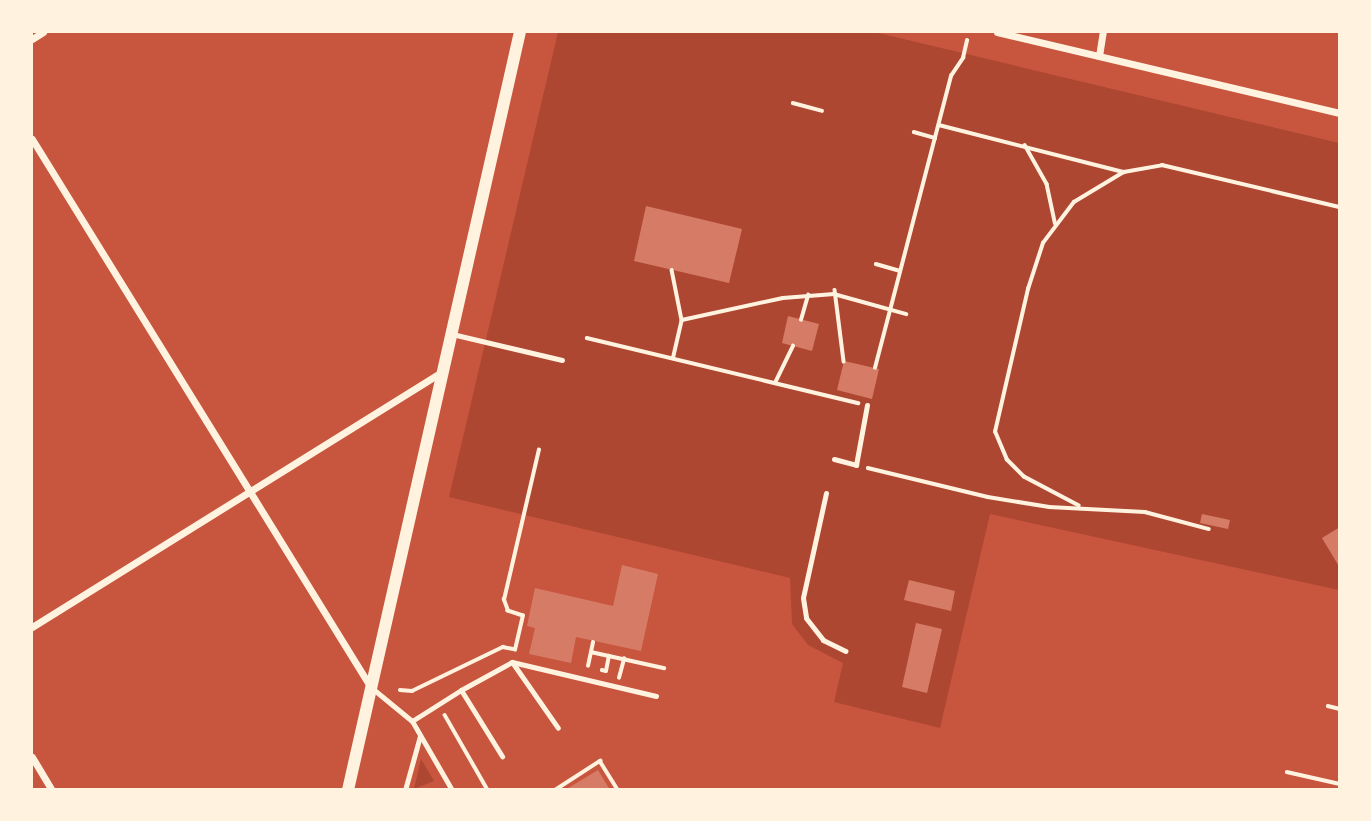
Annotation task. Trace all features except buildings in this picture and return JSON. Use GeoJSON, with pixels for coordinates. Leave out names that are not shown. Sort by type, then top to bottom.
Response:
{"type":"FeatureCollection","features":[{"type":"Feature","properties":{"kind":"street"},"geometry":{"type":"LineString","coordinates":[[32,39],[43,32]]}},
{"type":"Feature","properties":{"kind":"street"},"geometry":{"type":"LineString","coordinates":[[348,789],[520,32]]}},
{"type":"Feature","properties":{"kind":"street"},"geometry":{"type":"LineString","coordinates":[[997,32],[1339,113]]}},
{"type":"Feature","properties":{"kind":"street"},"geometry":{"type":"LineString","coordinates":[[1099,56],[1102,32]]}},
{"type":"Feature","properties":{"kind":"street"},"geometry":{"type":"LineString","coordinates":[[32,139],[371,687]]}},
{"type":"Feature","properties":{"kind":"street"},"geometry":{"type":"LineString","coordinates":[[32,627],[444,371]]}},
{"type":"Feature","properties":{"kind":"street"},"geometry":{"type":"LineString","coordinates":[[32,757],[52,789]]}},
{"type":"Feature","properties":{"kind":"lane"},"geometry":{"type":"LineString","coordinates":[[452,334],[562,360]]}},
{"type":"Feature","properties":{"kind":"lane"},"geometry":{"type":"LineString","coordinates":[[834,459],[856,465],[867,405]]}},
{"type":"Feature","properties":{"kind":"lane"},"geometry":{"type":"LineString","coordinates":[[826,493],[803,598],[806,618],[823,640],[846,651]]}},
{"type":"Feature","properties":{"kind":"lane"},"geometry":{"type":"LineString","coordinates":[[412,721],[512,662],[656,696]]}},
{"type":"Feature","properties":{"kind":"lane"},"geometry":{"type":"LineString","coordinates":[[512,662],[558,728]]}},
{"type":"Feature","properties":{"kind":"lane"},"geometry":{"type":"LineString","coordinates":[[371,687],[412,721],[452,789]]}},
{"type":"Feature","properties":{"kind":"lane"},"geometry":{"type":"LineString","coordinates":[[461,690],[502,756]]}},
{"type":"Feature","properties":{"kind":"lane"},"geometry":{"type":"LineString","coordinates":[[405,789],[419,736]]}},
{"type":"Feature","properties":{"kind":"path"},"geometry":{"type":"LineString","coordinates":[[874,368],[951,76],[963,58],[967,40]]}},
{"type":"Feature","properties":{"kind":"path"},"geometry":{"type":"LineString","coordinates":[[793,103],[822,111]]}},
{"type":"Feature","properties":{"kind":"path"},"geometry":{"type":"LineString","coordinates":[[939,124],[1124,172]]}},
{"type":"Feature","properties":{"kind":"path"},"geometry":{"type":"LineString","coordinates":[[914,132],[935,138]]}},
{"type":"Feature","properties":{"kind":"path"},"geometry":{"type":"LineString","coordinates":[[1024,145],[1047,184],[1055,223]]}},
{"type":"Feature","properties":{"kind":"path"},"geometry":{"type":"LineString","coordinates":[[1079,506],[1024,477],[1007,460],[995,432],[1034,268],[1055,223],[1074,202],[1124,172],[1162,165],[1339,207]]}},
{"type":"Feature","properties":{"kind":"path"},"geometry":{"type":"LineString","coordinates":[[876,264],[900,271]]}},
{"type":"Feature","properties":{"kind":"path"},"geometry":{"type":"LineString","coordinates":[[672,270],[682,320],[673,359]]}},
{"type":"Feature","properties":{"kind":"path"},"geometry":{"type":"LineString","coordinates":[[682,320],[808,293],[835,292],[906,314]]}},
{"type":"Feature","properties":{"kind":"path"},"geometry":{"type":"LineString","coordinates":[[835,292],[844,361]]}},
{"type":"Feature","properties":{"kind":"path"},"geometry":{"type":"LineString","coordinates":[[802,320],[808,293]]}},
{"type":"Feature","properties":{"kind":"path"},"geometry":{"type":"LineString","coordinates":[[587,338],[867,405]]}},
{"type":"Feature","properties":{"kind":"path"},"geometry":{"type":"LineString","coordinates":[[775,383],[793,346]]}},
{"type":"Feature","properties":{"kind":"path"},"geometry":{"type":"LineString","coordinates":[[515,650],[526,617],[508,611],[504,600],[539,450]]}},
{"type":"Feature","properties":{"kind":"path"},"geometry":{"type":"LineString","coordinates":[[856,465],[988,497],[1145,512],[1209,529]]}},
{"type":"Feature","properties":{"kind":"path"},"geometry":{"type":"LineString","coordinates":[[588,666],[593,643]]}},
{"type":"Feature","properties":{"kind":"path"},"geometry":{"type":"LineString","coordinates":[[591,652],[664,668]]}},
{"type":"Feature","properties":{"kind":"path"},"geometry":{"type":"LineString","coordinates":[[606,671],[609,656]]}},
{"type":"Feature","properties":{"kind":"path"},"geometry":{"type":"LineString","coordinates":[[617,687],[624,659]]}},
{"type":"Feature","properties":{"kind":"path"},"geometry":{"type":"LineString","coordinates":[[400,690],[423,688]]}},
{"type":"Feature","properties":{"kind":"path"},"geometry":{"type":"LineString","coordinates":[[1328,706],[1339,709]]}},
{"type":"Feature","properties":{"kind":"path"},"geometry":{"type":"LineString","coordinates":[[450,712],[442,717],[488,789]]}},
{"type":"Feature","properties":{"kind":"path"},"geometry":{"type":"LineString","coordinates":[[555,789],[600,761],[617,788]]}},
{"type":"Feature","properties":{"kind":"path"},"geometry":{"type":"LineString","coordinates":[[1287,772],[1339,784]]}},
{"type":"Feature","properties":{"kind":"shaded area"},"geometry":{"type":"Polygon","coordinates":[[[558,32],[874,32],[1339,143],[1339,590],[990,514],[940,728],[834,702],[843,663],[808,645],[792,624],[790,578],[449,497],[558,32]]]}},
{"type":"Feature","properties":{"kind":"shaded area"},"geometry":{"type":"Polygon","coordinates":[[[421,759],[434,781],[414,789],[421,759]]]}}]}
